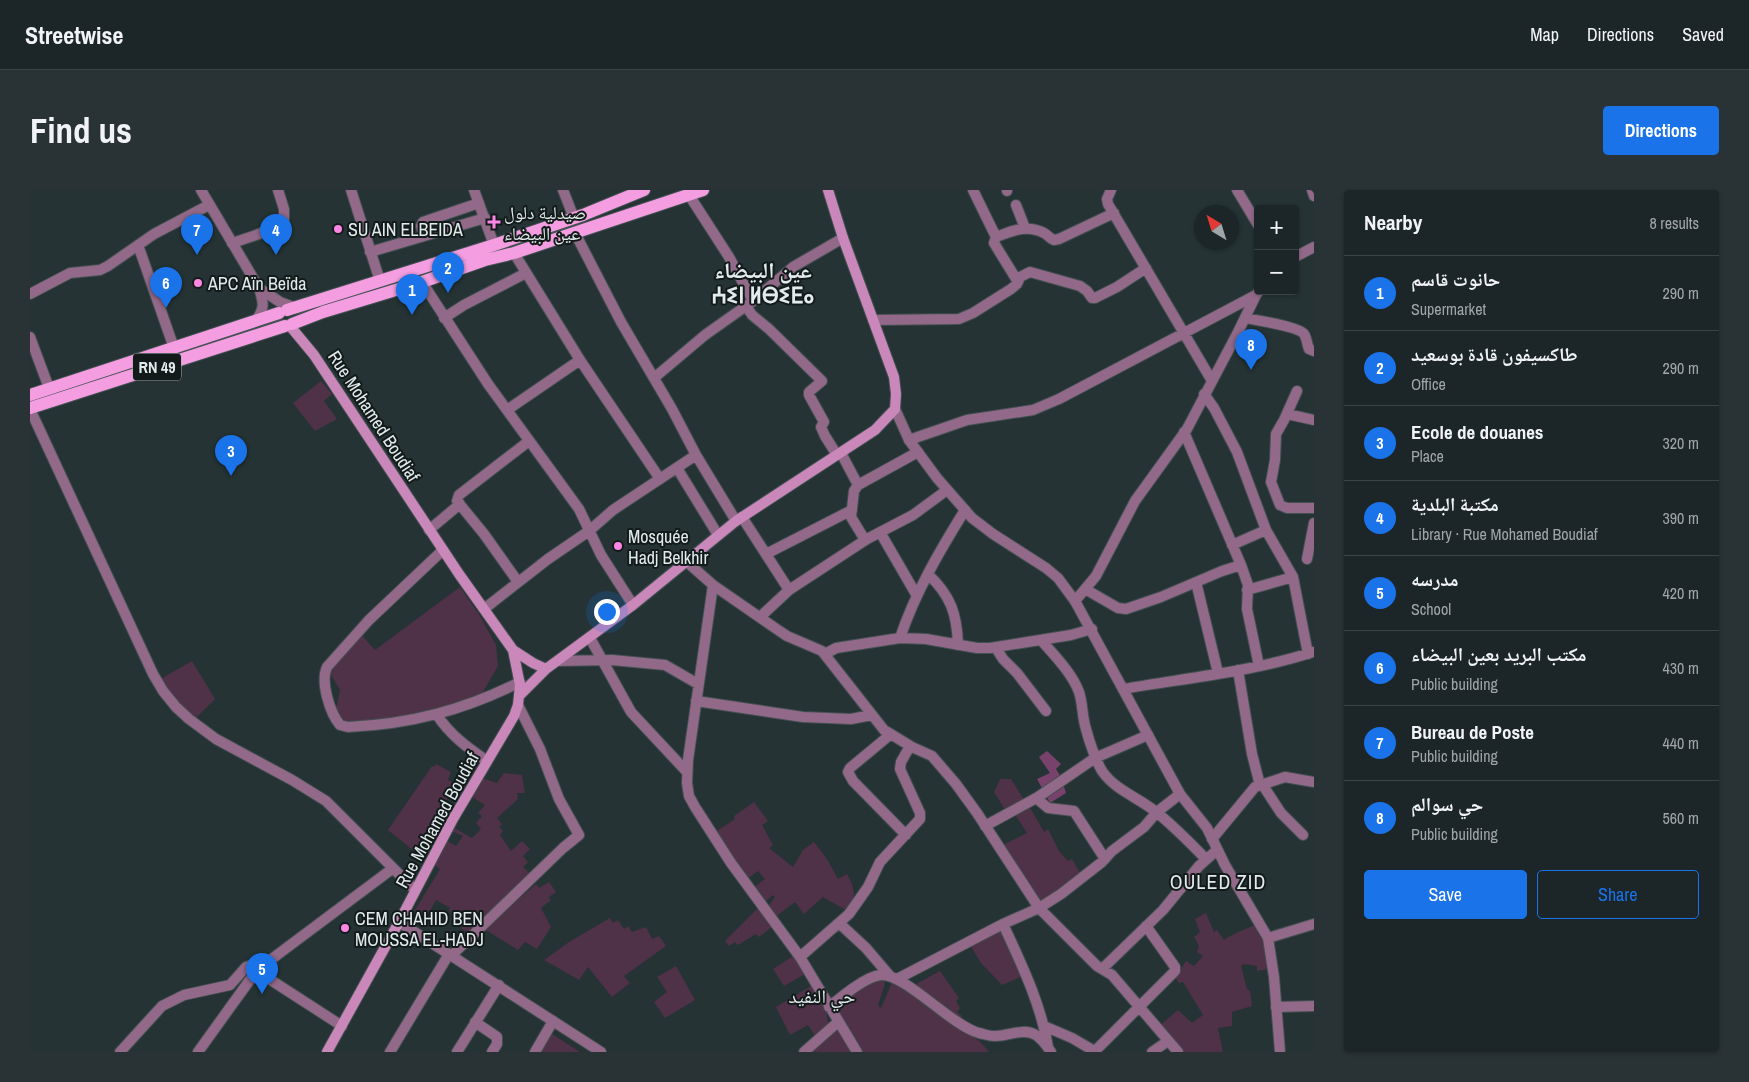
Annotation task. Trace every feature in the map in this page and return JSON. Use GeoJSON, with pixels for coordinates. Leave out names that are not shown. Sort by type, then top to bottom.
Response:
{"type":"FeatureCollection","features":[{"type":"Feature","properties":{"kind":"main road","name":"RN 49"},"geometry":{"type":"LineString","coordinates":[[31,393],[494,245],[574,218],[644,190]]}},
{"type":"Feature","properties":{"kind":"main road","name":"RN 49"},"geometry":{"type":"LineString","coordinates":[[30,408],[289,326],[323,312],[422,282],[485,260],[514,253],[703,190]]}},
{"type":"Feature","properties":{"kind":"main road"},"geometry":{"type":"LineString","coordinates":[[519,700],[546,670],[633,605],[718,535],[739,519],[875,430],[895,409],[894,377],[843,238],[828,190]]}},
{"type":"Feature","properties":{"kind":"main road"},"geometry":{"type":"LineString","coordinates":[[287,310],[278,321],[289,326]]}},
{"type":"Feature","properties":{"kind":"main road","name":"Rue Mohamed Boudiaf"},"geometry":{"type":"LineString","coordinates":[[289,326],[314,355],[429,530],[513,650],[546,670]]}},
{"type":"Feature","properties":{"kind":"main road","name":"Rue Mohamed Boudiaf"},"geometry":{"type":"LineString","coordinates":[[329,1051],[452,819],[514,716],[519,700],[520,682],[513,650]]}},
{"type":"Feature","properties":{"kind":"street"},"geometry":{"type":"LineString","coordinates":[[201,190],[259,288],[263,306],[255,322]]}},
{"type":"Feature","properties":{"kind":"street"},"geometry":{"type":"LineString","coordinates":[[232,243],[273,228],[284,220],[284,208],[278,190]]}},
{"type":"Feature","properties":{"kind":"street"},"geometry":{"type":"LineString","coordinates":[[351,190],[380,281]]}},
{"type":"Feature","properties":{"kind":"street"},"geometry":{"type":"LineString","coordinates":[[474,190],[494,245]]}},
{"type":"Feature","properties":{"kind":"street"},"geometry":{"type":"LineString","coordinates":[[563,190],[574,218]]}},
{"type":"Feature","properties":{"kind":"street"},"geometry":{"type":"LineString","coordinates":[[973,190],[996,238],[994,243],[1018,282]]}},
{"type":"Feature","properties":{"kind":"street"},"geometry":{"type":"LineString","coordinates":[[1110,190],[1107,199],[1114,213],[1212,380]]}},
{"type":"Feature","properties":{"kind":"street"},"geometry":{"type":"LineString","coordinates":[[1237,190],[1254,218]]}},
{"type":"Feature","properties":{"kind":"street"},"geometry":{"type":"LineString","coordinates":[[1312,190],[1314,196]]}},
{"type":"Feature","properties":{"kind":"street"},"geometry":{"type":"LineString","coordinates":[[688,195],[729,257],[749,303],[752,315],[822,381],[809,392],[809,395],[824,422],[822,428],[825,436],[839,454],[858,485]]}},
{"type":"Feature","properties":{"kind":"street"},"geometry":{"type":"LineString","coordinates":[[424,236],[421,226],[423,222],[479,203]]}},
{"type":"Feature","properties":{"kind":"street"},"geometry":{"type":"LineString","coordinates":[[30,294],[70,273],[100,270],[121,259],[154,234],[209,205]]}},
{"type":"Feature","properties":{"kind":"street"},"geometry":{"type":"LineString","coordinates":[[1016,205],[1025,228]]}},
{"type":"Feature","properties":{"kind":"street"},"geometry":{"type":"LineString","coordinates":[[996,238],[1025,228],[1044,233],[1054,240],[1065,237],[1114,213]]}},
{"type":"Feature","properties":{"kind":"street"},"geometry":{"type":"LineString","coordinates":[[370,252],[485,218]]}},
{"type":"Feature","properties":{"kind":"street"},"geometry":{"type":"LineString","coordinates":[[575,233],[696,455],[789,590]]}},
{"type":"Feature","properties":{"kind":"street"},"geometry":{"type":"LineString","coordinates":[[654,378],[705,335],[803,260],[843,238]]}},
{"type":"Feature","properties":{"kind":"street"},"geometry":{"type":"LineString","coordinates":[[138,245],[174,348]]}},
{"type":"Feature","properties":{"kind":"street"},"geometry":{"type":"LineString","coordinates":[[1299,255],[1314,247]]}},
{"type":"Feature","properties":{"kind":"street"},"geometry":{"type":"LineString","coordinates":[[514,253],[580,360],[660,479]]}},
{"type":"Feature","properties":{"kind":"street"},"geometry":{"type":"LineString","coordinates":[[873,320],[959,319],[973,313],[1011,289],[1020,277],[1030,272],[1080,286],[1090,296],[1095,298],[1146,268]]}},
{"type":"Feature","properties":{"kind":"street"},"geometry":{"type":"LineString","coordinates":[[444,318],[464,305],[526,273]]}},
{"type":"Feature","properties":{"kind":"street"},"geometry":{"type":"LineString","coordinates":[[422,282],[444,318],[507,410],[579,509],[588,531],[614,577],[633,605]]}},
{"type":"Feature","properties":{"kind":"street"},"geometry":{"type":"LineString","coordinates":[[259,288],[287,310]]}},
{"type":"Feature","properties":{"kind":"street"},"geometry":{"type":"LineString","coordinates":[[910,440],[967,420],[1032,410],[1084,386],[1254,295]]}},
{"type":"Feature","properties":{"kind":"street"},"geometry":{"type":"LineString","coordinates":[[1075,601],[1096,576],[1135,501],[1184,432],[1256,295]]}},
{"type":"Feature","properties":{"kind":"street"},"geometry":{"type":"LineString","coordinates":[[1245,318],[1283,325],[1301,331],[1306,336],[1309,349],[1314,350]]}},
{"type":"Feature","properties":{"kind":"street"},"geometry":{"type":"LineString","coordinates":[[30,337],[49,388]]}},
{"type":"Feature","properties":{"kind":"street"},"geometry":{"type":"LineString","coordinates":[[507,410],[580,360]]}},
{"type":"Feature","properties":{"kind":"street"},"geometry":{"type":"LineString","coordinates":[[1297,391],[1276,434],[1271,482],[1280,505],[1283,507],[1314,508]]}},
{"type":"Feature","properties":{"kind":"street"},"geometry":{"type":"LineString","coordinates":[[1123,689],[1286,661],[1311,653],[1293,577],[1266,530],[1237,452],[1214,408],[1204,394]]}},
{"type":"Feature","properties":{"kind":"street"},"geometry":{"type":"LineString","coordinates":[[30,408],[154,674],[168,696],[189,719],[216,739],[292,780],[326,802],[415,890]]}},
{"type":"Feature","properties":{"kind":"street"},"geometry":{"type":"LineString","coordinates":[[895,409],[910,440],[936,478],[972,518],[1058,578],[1092,629],[1099,646],[1180,794],[1207,828],[1217,850],[1268,938],[1274,977],[1280,1052]]}},
{"type":"Feature","properties":{"kind":"street"},"geometry":{"type":"LineString","coordinates":[[1287,414],[1314,420]]}},
{"type":"Feature","properties":{"kind":"street"},"geometry":{"type":"LineString","coordinates":[[1184,432],[1248,585],[1247,609],[1259,666]]}},
{"type":"Feature","properties":{"kind":"street"},"geometry":{"type":"LineString","coordinates":[[518,582],[458,501],[459,495],[529,441]]}},
{"type":"Feature","properties":{"kind":"street"},"geometry":{"type":"LineString","coordinates":[[865,540],[852,517],[854,491],[858,485],[918,452]]}},
{"type":"Feature","properties":{"kind":"street"},"geometry":{"type":"LineString","coordinates":[[484,610],[613,510],[696,455]]}},
{"type":"Feature","properties":{"kind":"street"},"geometry":{"type":"LineString","coordinates":[[677,468],[718,535]]}},
{"type":"Feature","properties":{"kind":"street"},"geometry":{"type":"LineString","coordinates":[[760,617],[789,590],[865,540],[913,515],[947,490]]}},
{"type":"Feature","properties":{"kind":"street"},"geometry":{"type":"LineString","coordinates":[[429,530],[460,504]]}},
{"type":"Feature","properties":{"kind":"street"},"geometry":{"type":"LineString","coordinates":[[766,554],[852,510]]}},
{"type":"Feature","properties":{"kind":"street"},"geometry":{"type":"LineString","coordinates":[[900,638],[906,620],[928,574],[947,538],[965,510]]}},
{"type":"Feature","properties":{"kind":"street"},"geometry":{"type":"LineString","coordinates":[[1307,559],[1314,523]]}},
{"type":"Feature","properties":{"kind":"street"},"geometry":{"type":"LineString","coordinates":[[1232,545],[1266,530]]}},
{"type":"Feature","properties":{"kind":"street"},"geometry":{"type":"LineString","coordinates":[[880,532],[917,596]]}},
{"type":"Feature","properties":{"kind":"street"},"geometry":{"type":"LineString","coordinates":[[443,550],[353,636],[327,667],[325,674],[326,694],[338,722],[342,726],[366,726],[437,715],[485,698],[520,682]]}},
{"type":"Feature","properties":{"kind":"street"},"geometry":{"type":"LineString","coordinates":[[687,562],[713,585],[787,636],[825,654],[884,730],[910,746],[932,756],[956,784],[1039,908],[1097,966],[1112,975],[1178,1052]]}},
{"type":"Feature","properties":{"kind":"street"},"geometry":{"type":"LineString","coordinates":[[1085,589],[1118,608],[1126,609],[1241,565]]}},
{"type":"Feature","properties":{"kind":"street"},"geometry":{"type":"LineString","coordinates":[[928,574],[940,586],[949,601],[957,622],[958,645]]}},
{"type":"Feature","properties":{"kind":"street"},"geometry":{"type":"LineString","coordinates":[[1247,590],[1293,577]]}},
{"type":"Feature","properties":{"kind":"street"},"geometry":{"type":"LineString","coordinates":[[1196,582],[1218,674]]}},
{"type":"Feature","properties":{"kind":"street"},"geometry":{"type":"LineString","coordinates":[[713,585],[687,772],[689,796],[736,871],[800,957],[856,1052]]}},
{"type":"Feature","properties":{"kind":"street"},"geometry":{"type":"LineString","coordinates":[[825,654],[836,648],[900,638],[926,638],[977,648],[996,648],[1092,629]]}},
{"type":"Feature","properties":{"kind":"street"},"geometry":{"type":"LineString","coordinates":[[590,638],[631,712],[687,772]]}},
{"type":"Feature","properties":{"kind":"street"},"geometry":{"type":"LineString","coordinates":[[1041,640],[1077,686],[1086,729],[1095,758],[1110,782],[1157,812],[1206,859]]}},
{"type":"Feature","properties":{"kind":"street"},"geometry":{"type":"LineString","coordinates":[[996,648],[1046,711]]}},
{"type":"Feature","properties":{"kind":"street"},"geometry":{"type":"LineString","coordinates":[[558,661],[602,660],[665,665],[698,684]]}},
{"type":"Feature","properties":{"kind":"street"},"geometry":{"type":"LineString","coordinates":[[1238,670],[1252,754],[1261,784],[1281,814],[1303,835]]}},
{"type":"Feature","properties":{"kind":"street"},"geometry":{"type":"LineString","coordinates":[[390,1052],[451,954],[579,835],[559,799],[519,700]]}},
{"type":"Feature","properties":{"kind":"street"},"geometry":{"type":"LineString","coordinates":[[696,701],[836,719],[872,716]]}},
{"type":"Feature","properties":{"kind":"street"},"geometry":{"type":"LineString","coordinates":[[437,715],[457,738],[487,761]]}},
{"type":"Feature","properties":{"kind":"street"},"geometry":{"type":"LineString","coordinates":[[891,734],[850,768],[848,772],[854,781],[906,835]]}},
{"type":"Feature","properties":{"kind":"street"},"geometry":{"type":"LineString","coordinates":[[985,826],[1036,798],[1095,758],[1148,735]]}},
{"type":"Feature","properties":{"kind":"street"},"geometry":{"type":"LineString","coordinates":[[800,957],[839,923],[859,902],[880,862],[917,823],[920,816],[900,769],[901,762],[910,746]]}},
{"type":"Feature","properties":{"kind":"street"},"geometry":{"type":"LineString","coordinates":[[1212,839],[1248,794],[1261,784],[1285,777],[1314,782]]}},
{"type":"Feature","properties":{"kind":"street"},"geometry":{"type":"LineString","coordinates":[[829,1007],[875,976],[882,974],[893,977],[1039,908],[1072,886],[1144,827],[1157,812],[1180,794]]}},
{"type":"Feature","properties":{"kind":"street"},"geometry":{"type":"LineString","coordinates":[[1036,798],[1048,808],[1074,810],[1105,859]]}},
{"type":"Feature","properties":{"kind":"street"},"geometry":{"type":"LineString","coordinates":[[1102,969],[1170,903],[1206,859],[1217,850]]}},
{"type":"Feature","properties":{"kind":"street"},"geometry":{"type":"LineString","coordinates":[[198,1052],[257,970],[392,869]]}},
{"type":"Feature","properties":{"kind":"street"},"geometry":{"type":"LineString","coordinates":[[399,922],[601,1052]]}},
{"type":"Feature","properties":{"kind":"street"},"geometry":{"type":"LineString","coordinates":[[839,923],[893,977],[946,1014],[976,1032],[995,1036],[1029,1033],[1040,1038],[1050,1050]]}},
{"type":"Feature","properties":{"kind":"street"},"geometry":{"type":"LineString","coordinates":[[1003,924],[1034,995],[1050,1050]]}},
{"type":"Feature","properties":{"kind":"street"},"geometry":{"type":"LineString","coordinates":[[1268,938],[1314,924]]}},
{"type":"Feature","properties":{"kind":"street"},"geometry":{"type":"LineString","coordinates":[[1044,1026],[1072,1038],[1096,1052],[1176,969],[1146,926]]}},
{"type":"Feature","properties":{"kind":"street"},"geometry":{"type":"LineString","coordinates":[[125,1051],[151,1017],[162,1006],[184,995],[230,985],[249,966],[342,1026]]}},
{"type":"Feature","properties":{"kind":"street"},"geometry":{"type":"LineString","coordinates":[[457,1052],[498,985]]}},
{"type":"Feature","properties":{"kind":"street"},"geometry":{"type":"LineString","coordinates":[[1276,1007],[1314,1006]]}},
{"type":"Feature","properties":{"kind":"street"},"geometry":{"type":"LineString","coordinates":[[535,1052],[553,1021]]}},
{"type":"Feature","properties":{"kind":"street"},"geometry":{"type":"LineString","coordinates":[[475,1022],[497,1037],[497,1044],[492,1052]]}},
{"type":"Feature","properties":{"kind":"street"},"geometry":{"type":"LineString","coordinates":[[804,1052],[838,1022]]}},
{"type":"Feature","properties":{"kind":"street"},"geometry":{"type":"LineString","coordinates":[[1152,1052],[1168,1041]]}},
{"type":"Feature","properties":{"kind":"shaded area"},"geometry":{"type":"Polygon","coordinates":[[[321,381],[332,394],[324,401],[337,419],[315,431],[293,403],[321,381]]]}},
{"type":"Feature","properties":{"kind":"shaded area"},"geometry":{"type":"Polygon","coordinates":[[[460,587],[480,616],[496,645],[498,666],[483,692],[474,699],[441,712],[346,724],[336,710],[340,690],[328,670],[360,633],[375,650],[460,587]]]}},
{"type":"Feature","properties":{"kind":"shaded area"},"geometry":{"type":"Polygon","coordinates":[[[192,661],[215,699],[197,717],[176,700],[167,690],[162,679],[192,661]]]}},
{"type":"Feature","properties":{"kind":"shaded area"},"geometry":{"type":"Polygon","coordinates":[[[1047,751],[1061,764],[1056,769],[1061,777],[1066,793],[1050,803],[1037,779],[1050,773],[1039,757],[1047,751]]]}},
{"type":"Feature","properties":{"kind":"shaded area"},"geometry":{"type":"Polygon","coordinates":[[[436,764],[451,772],[448,780],[456,784],[415,852],[388,830],[432,766],[434,767],[436,764]]]}},
{"type":"Feature","properties":{"kind":"shaded area"},"geometry":{"type":"Polygon","coordinates":[[[504,773],[522,775],[525,793],[517,793],[518,799],[497,818],[502,824],[499,827],[503,831],[500,835],[511,851],[522,841],[530,849],[523,856],[528,862],[523,867],[533,876],[472,934],[461,929],[465,921],[449,911],[450,908],[436,900],[426,918],[414,912],[440,869],[430,862],[444,839],[456,846],[463,836],[449,830],[451,826],[472,838],[481,829],[476,823],[482,816],[478,813],[485,805],[472,797],[482,778],[497,783],[504,773]]]}},
{"type":"Feature","properties":{"kind":"shaded area"},"geometry":{"type":"Polygon","coordinates":[[[1000,779],[1011,779],[1025,801],[1006,811],[994,792],[1000,779]]]}},
{"type":"Feature","properties":{"kind":"shaded area"},"geometry":{"type":"Polygon","coordinates":[[[754,802],[768,821],[762,825],[773,845],[769,848],[793,867],[803,850],[814,842],[827,859],[838,879],[847,874],[854,891],[851,909],[844,909],[823,897],[804,914],[795,902],[774,918],[767,908],[775,897],[773,895],[765,902],[753,888],[765,879],[758,871],[746,880],[715,832],[735,819],[734,816],[754,802]]]}},
{"type":"Feature","properties":{"kind":"shaded area"},"geometry":{"type":"Polygon","coordinates":[[[1029,806],[1044,832],[1048,829],[1059,851],[1068,861],[1072,859],[1082,876],[1038,903],[1003,845],[1027,833],[1014,813],[1029,806]]]}},
{"type":"Feature","properties":{"kind":"shaded area"},"geometry":{"type":"Polygon","coordinates":[[[549,882],[556,892],[549,897],[551,900],[541,908],[551,927],[537,949],[525,942],[518,950],[484,929],[536,884],[539,888],[549,882]]]}},
{"type":"Feature","properties":{"kind":"shaded area"},"geometry":{"type":"Polygon","coordinates":[[[759,907],[773,926],[759,937],[756,934],[738,945],[735,942],[729,946],[725,941],[759,907]]]}},
{"type":"Feature","properties":{"kind":"shaded area"},"geometry":{"type":"Polygon","coordinates":[[[1206,913],[1214,932],[1217,930],[1224,940],[1235,933],[1255,925],[1264,943],[1267,969],[1257,971],[1257,966],[1244,964],[1241,966],[1247,989],[1250,991],[1252,1006],[1232,1012],[1232,1026],[1218,1028],[1223,1052],[1183,1052],[1158,1027],[1178,1010],[1192,1023],[1203,1015],[1183,982],[1179,983],[1175,977],[1186,961],[1194,966],[1203,956],[1197,952],[1199,946],[1194,937],[1200,932],[1195,919],[1206,913]]]}},
{"type":"Feature","properties":{"kind":"shaded area"},"geometry":{"type":"Polygon","coordinates":[[[610,918],[613,923],[618,920],[624,929],[628,926],[632,932],[646,927],[652,939],[659,936],[666,946],[624,976],[630,983],[612,997],[588,967],[579,980],[544,960],[569,942],[610,918]]]}},
{"type":"Feature","properties":{"kind":"shaded area"},"geometry":{"type":"Polygon","coordinates":[[[1000,928],[1023,976],[1002,985],[981,963],[970,945],[1000,928]]]}},
{"type":"Feature","properties":{"kind":"shaded area"},"geometry":{"type":"Polygon","coordinates":[[[793,956],[805,974],[784,986],[773,969],[793,956]]]}},
{"type":"Feature","properties":{"kind":"shaded area"},"geometry":{"type":"Polygon","coordinates":[[[676,966],[695,1000],[665,1018],[654,1002],[667,992],[657,977],[676,966]]]}},
{"type":"Feature","properties":{"kind":"shaded area"},"geometry":{"type":"Polygon","coordinates":[[[940,971],[959,998],[956,1001],[960,1008],[957,1012],[962,1016],[961,1018],[920,992],[916,984],[940,971]]]}},
{"type":"Feature","properties":{"kind":"shaded area"},"geometry":{"type":"Polygon","coordinates":[[[867,979],[885,980],[878,1005],[881,1008],[893,980],[927,1007],[976,1039],[989,1052],[861,1052],[834,1008],[867,979]]]}},
{"type":"Feature","properties":{"kind":"shaded area"},"geometry":{"type":"Polygon","coordinates":[[[811,986],[826,1010],[828,1023],[815,1036],[808,1025],[790,1035],[776,1007],[811,986]]]}},
{"type":"Feature","properties":{"kind":"shaded area"},"geometry":{"type":"Polygon","coordinates":[[[836,1027],[852,1052],[813,1052],[812,1051],[836,1027]]]}},
{"type":"Feature","properties":{"kind":"shaded area"},"geometry":{"type":"Polygon","coordinates":[[[549,1032],[580,1052],[538,1052],[549,1032]]]}},
{"type":"Feature","properties":{"kind":"place","name":"صيدلية دلول عين البيضاء"},"geometry":{"type":"Point","coordinates":[494,222]}},
{"type":"Feature","properties":{"kind":"place","name":"SU AIN ELBEIDA"},"geometry":{"type":"Point","coordinates":[338,229]}},
{"type":"Feature","properties":{"kind":"place","name":"Bureau de Poste"},"geometry":{"type":"Point","coordinates":[197,255]}},
{"type":"Feature","properties":{"kind":"place","name":"مكتبة البلدية"},"geometry":{"type":"Point","coordinates":[276,255]}},
{"type":"Feature","properties":{"kind":"place","name":"APC Aïn Beïda"},"geometry":{"type":"Point","coordinates":[198,283]}},
{"type":"Feature","properties":{"kind":"place","name":"طاكسيفون قادة بوسعيد"},"geometry":{"type":"Point","coordinates":[448,293]}},
{"type":"Feature","properties":{"kind":"place","name":"مكتب البريد بعين البيضاء"},"geometry":{"type":"Point","coordinates":[166,308]}},
{"type":"Feature","properties":{"kind":"place","name":"حانوت قاسم"},"geometry":{"type":"Point","coordinates":[412,315]}},
{"type":"Feature","properties":{"kind":"place","name":"حي سوالم"},"geometry":{"type":"Point","coordinates":[1251,370]}},
{"type":"Feature","properties":{"kind":"place","name":"Ecole de douanes"},"geometry":{"type":"Point","coordinates":[231,476]}},
{"type":"Feature","properties":{"kind":"place","name":"Mosquée Hadj Belkhir"},"geometry":{"type":"Point","coordinates":[618,546]}},
{"type":"Feature","properties":{"kind":"place","name":"CEM CHAHID BEN MOUSSA EL-HADJ"},"geometry":{"type":"Point","coordinates":[345,928]}},
{"type":"Feature","properties":{"kind":"place","name":"مدرسه"},"geometry":{"type":"Point","coordinates":[262,994]}},
{"type":"Feature","properties":{"kind":"district","name":"عين البيضاء ⵄⵉⵏ ⵍⴱⵉⴹⴰ"},"geometry":{"type":"Point","coordinates":[763,282]}},
{"type":"Feature","properties":{"kind":"district","name":"OULED ZID"},"geometry":{"type":"Point","coordinates":[1218,881]}},
{"type":"Feature","properties":{"kind":"district","name":"حي النفيد"},"geometry":{"type":"Point","coordinates":[822,996]}}]}
